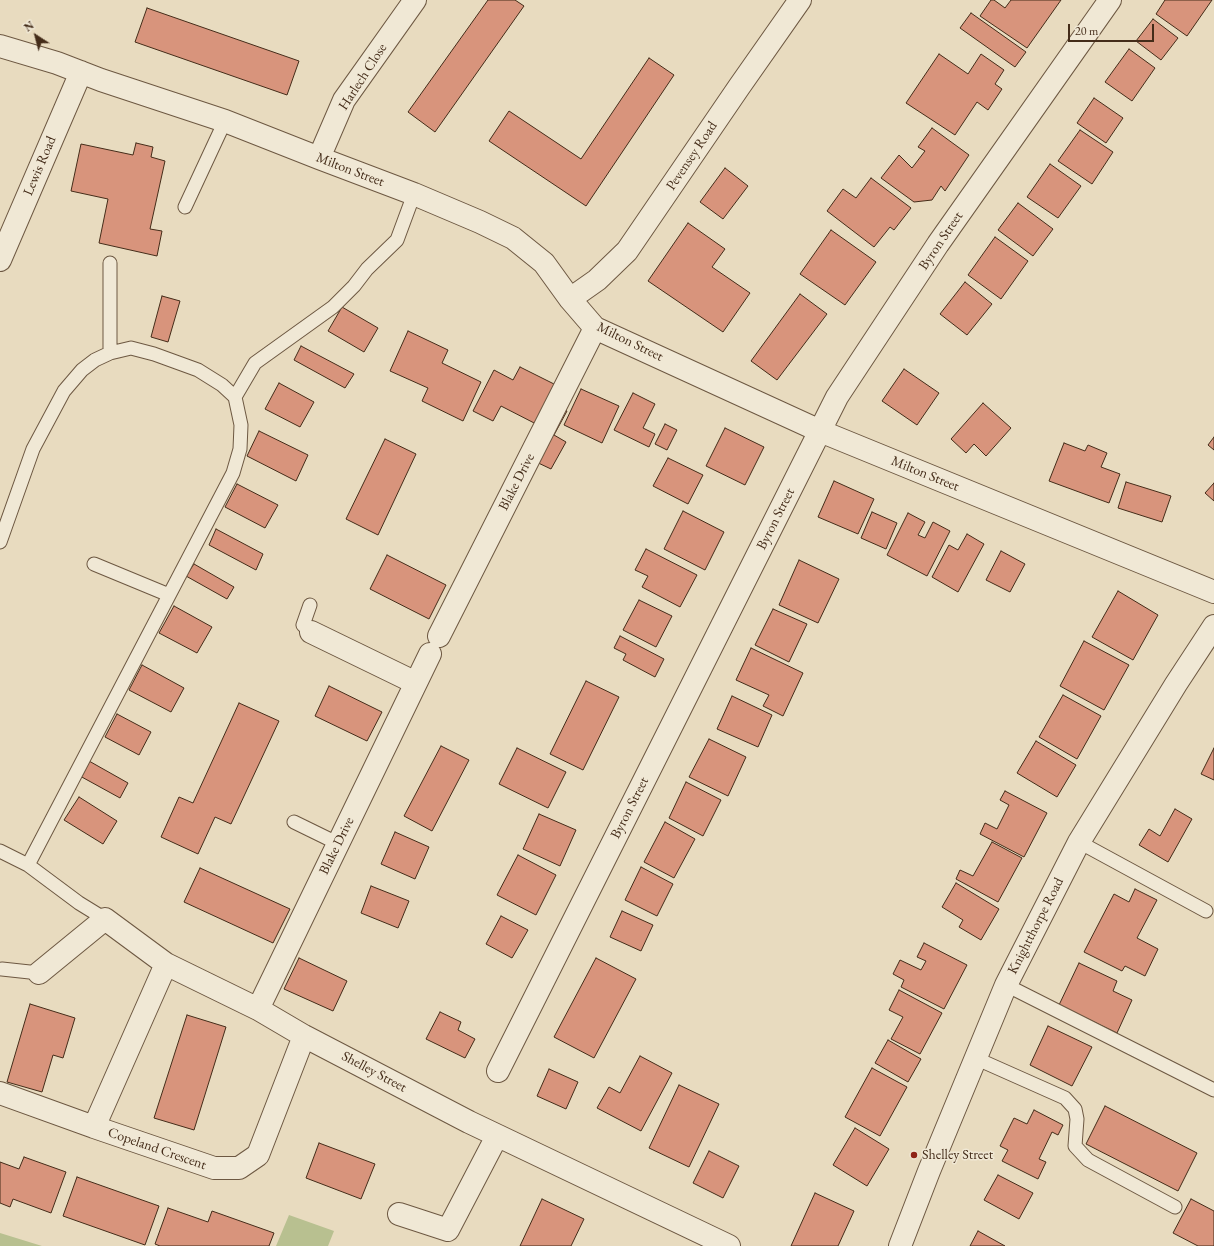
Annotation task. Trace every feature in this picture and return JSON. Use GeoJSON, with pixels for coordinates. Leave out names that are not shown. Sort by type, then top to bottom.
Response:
{"type":"FeatureCollection","features":[{"type":"Feature","properties":{"kind":"street","name":"Harlech Close"},"geometry":{"type":"LineString","coordinates":[[319,158],[344,100],[415,0]]}},
{"type":"Feature","properties":{"kind":"street","name":"Pevensey Road"},"geometry":{"type":"LineString","coordinates":[[570,299],[597,280],[627,251],[755,63],[800,0]]}},
{"type":"Feature","properties":{"kind":"street","name":"Byron Street"},"geometry":{"type":"LineString","coordinates":[[498,1071],[837,397],[938,244],[1110,0]]}},
{"type":"Feature","properties":{"kind":"street","name":"Milton Street"},"geometry":{"type":"LineString","coordinates":[[0,46],[57,63],[101,80],[225,121],[414,194],[480,222],[513,238],[544,263],[570,299],[595,328],[820,431],[1214,592]]}},
{"type":"Feature","properties":{"kind":"street","name":"Lewis Road"},"geometry":{"type":"LineString","coordinates":[[0,260],[81,72]]}},
{"type":"Feature","properties":{"kind":"street","name":"Blake Drive"},"geometry":{"type":"LineString","coordinates":[[258,1009],[416,683],[595,328]]}},
{"type":"Feature","properties":{"kind":"street","name":"Knightthorpe Road"},"geometry":{"type":"LineString","coordinates":[[900,1246],[929,1171],[1006,985],[1079,842],[1176,684],[1214,626]]}},
{"type":"Feature","properties":{"kind":"street"},"geometry":{"type":"LineString","coordinates":[[310,632],[416,683]]}},
{"type":"Feature","properties":{"kind":"street"},"geometry":{"type":"LineString","coordinates":[[39,973],[105,919]]}},
{"type":"Feature","properties":{"kind":"street","name":"Shelley Street"},"geometry":{"type":"LineString","coordinates":[[105,919],[166,964],[258,1009],[304,1036],[497,1136],[729,1246]]}},
{"type":"Feature","properties":{"kind":"street","name":"Copeland Crescent"},"geometry":{"type":"LineString","coordinates":[[94,1127],[166,964]]}},
{"type":"Feature","properties":{"kind":"street","name":"Copeland Crescent"},"geometry":{"type":"LineString","coordinates":[[0,1093],[214,1168],[239,1168],[258,1155],[304,1036]]}},
{"type":"Feature","properties":{"kind":"street"},"geometry":{"type":"LineString","coordinates":[[399,1214],[448,1230],[497,1136]]}},
{"type":"Feature","properties":{"kind":"lane"},"geometry":{"type":"LineString","coordinates":[[186,208],[225,121]]}},
{"type":"Feature","properties":{"kind":"lane"},"geometry":{"type":"LineString","coordinates":[[235,397],[256,363],[333,307],[354,286],[367,269],[397,240],[414,194]]}},
{"type":"Feature","properties":{"kind":"lane"},"geometry":{"type":"LineString","coordinates":[[110,263],[110,353]]}},
{"type":"Feature","properties":{"kind":"lane"},"geometry":{"type":"LineString","coordinates":[[0,542],[34,449],[64,391],[82,370],[95,360],[110,353],[131,348],[198,370],[222,386],[235,397],[240,426],[240,449],[233,473],[28,865]]}},
{"type":"Feature","properties":{"kind":"lane"},"geometry":{"type":"LineString","coordinates":[[94,564],[170,595]]}},
{"type":"Feature","properties":{"kind":"lane"},"geometry":{"type":"LineString","coordinates":[[310,605],[303,625],[310,632]]}},
{"type":"Feature","properties":{"kind":"lane"},"geometry":{"type":"LineString","coordinates":[[294,822],[339,844]]}},
{"type":"Feature","properties":{"kind":"lane"},"geometry":{"type":"LineString","coordinates":[[1079,842],[1206,911]]}},
{"type":"Feature","properties":{"kind":"lane"},"geometry":{"type":"LineString","coordinates":[[0,851],[28,865],[79,903],[105,919]]}},
{"type":"Feature","properties":{"kind":"lane"},"geometry":{"type":"LineString","coordinates":[[2,969],[39,973]]}},
{"type":"Feature","properties":{"kind":"lane"},"geometry":{"type":"LineString","coordinates":[[1006,985],[1214,1090]]}},
{"type":"Feature","properties":{"kind":"lane"},"geometry":{"type":"LineString","coordinates":[[975,1058],[1065,1098],[1075,1109],[1077,1119],[1075,1146],[1088,1160],[1175,1207]]}},
{"type":"Feature","properties":{"kind":"green space"},"geometry":{"type":"Polygon","coordinates":[[[289,1215],[334,1231],[328,1246],[276,1246],[289,1215]]]}},
{"type":"Feature","properties":{"kind":"green space"},"geometry":{"type":"Polygon","coordinates":[[[0,1233],[42,1246],[0,1246],[0,1233]]]}},
{"type":"Feature","properties":{"kind":"building"},"geometry":{"type":"Polygon","coordinates":[[[488,0],[515,0],[524,6],[435,132],[408,112],[488,0]]]}},
{"type":"Feature","properties":{"kind":"building"},"geometry":{"type":"Polygon","coordinates":[[[991,0],[994,0],[1005,8],[1011,0],[1061,0],[1027,48],[980,16],[991,0]]]}},
{"type":"Feature","properties":{"kind":"building"},"geometry":{"type":"Polygon","coordinates":[[[1165,0],[1212,0],[1187,36],[1156,14],[1165,0]]]}},
{"type":"Feature","properties":{"kind":"building"},"geometry":{"type":"Polygon","coordinates":[[[147,8],[299,61],[287,95],[135,42],[147,8]]]}},
{"type":"Feature","properties":{"kind":"building"},"geometry":{"type":"Polygon","coordinates":[[[971,13],[1026,52],[1015,67],[960,28],[971,13]]]}},
{"type":"Feature","properties":{"kind":"building"},"geometry":{"type":"Polygon","coordinates":[[[1153,19],[1178,38],[1161,60],[1136,41],[1153,19]]]}},
{"type":"Feature","properties":{"kind":"building"},"geometry":{"type":"Polygon","coordinates":[[[1129,49],[1155,68],[1132,101],[1105,82],[1129,49]]]}},
{"type":"Feature","properties":{"kind":"building"},"geometry":{"type":"Polygon","coordinates":[[[939,54],[968,74],[981,54],[1004,70],[995,84],[1002,89],[988,110],[977,102],[955,135],[906,103],[939,54]]]}},
{"type":"Feature","properties":{"kind":"building"},"geometry":{"type":"Polygon","coordinates":[[[649,58],[674,75],[586,206],[489,141],[509,111],[581,159],[649,58]]]}},
{"type":"Feature","properties":{"kind":"building"},"geometry":{"type":"Polygon","coordinates":[[[1094,98],[1123,118],[1106,143],[1077,123],[1094,98]]]}},
{"type":"Feature","properties":{"kind":"building"},"geometry":{"type":"Polygon","coordinates":[[[932,128],[969,155],[945,191],[941,186],[932,200],[914,202],[881,178],[899,155],[912,168],[925,151],[918,147],[932,128]]]}},
{"type":"Feature","properties":{"kind":"building"},"geometry":{"type":"Polygon","coordinates":[[[1080,130],[1113,152],[1092,184],[1058,161],[1080,130]]]}},
{"type":"Feature","properties":{"kind":"building"},"geometry":{"type":"Polygon","coordinates":[[[136,143],[153,147],[151,157],[165,161],[150,229],[162,231],[157,256],[99,243],[108,199],[71,191],[81,144],[133,155],[136,143]]]}},
{"type":"Feature","properties":{"kind":"building"},"geometry":{"type":"Polygon","coordinates":[[[1050,164],[1081,186],[1058,218],[1027,197],[1050,164]]]}},
{"type":"Feature","properties":{"kind":"building"},"geometry":{"type":"Polygon","coordinates":[[[725,168],[748,186],[723,219],[700,202],[725,168]]]}},
{"type":"Feature","properties":{"kind":"building"},"geometry":{"type":"Polygon","coordinates":[[[871,178],[911,208],[894,230],[890,227],[874,247],[827,211],[843,189],[856,198],[871,178]]]}},
{"type":"Feature","properties":{"kind":"building"},"geometry":{"type":"Polygon","coordinates":[[[1018,203],[1053,229],[1033,256],[998,230],[1018,203]]]}},
{"type":"Feature","properties":{"kind":"building"},"geometry":{"type":"Polygon","coordinates":[[[688,223],[725,249],[712,267],[750,293],[723,332],[648,281],[688,223]]]}},
{"type":"Feature","properties":{"kind":"building"},"geometry":{"type":"Polygon","coordinates":[[[831,230],[876,262],[845,305],[800,274],[831,230]]]}},
{"type":"Feature","properties":{"kind":"building"},"geometry":{"type":"Polygon","coordinates":[[[995,237],[1028,261],[1001,299],[968,275],[995,237]]]}},
{"type":"Feature","properties":{"kind":"building"},"geometry":{"type":"Polygon","coordinates":[[[965,282],[992,304],[967,335],[940,314],[965,282]]]}},
{"type":"Feature","properties":{"kind":"building"},"geometry":{"type":"Polygon","coordinates":[[[800,294],[827,314],[777,380],[751,361],[800,294]]]}},
{"type":"Feature","properties":{"kind":"building"},"geometry":{"type":"Polygon","coordinates":[[[162,296],[180,301],[168,342],[151,337],[162,296]]]}},
{"type":"Feature","properties":{"kind":"building"},"geometry":{"type":"Polygon","coordinates":[[[342,307],[378,328],[364,352],[328,331],[342,307]]]}},
{"type":"Feature","properties":{"kind":"building"},"geometry":{"type":"Polygon","coordinates":[[[408,331],[448,350],[442,363],[481,382],[463,421],[422,401],[428,388],[390,371],[408,331]]]}},
{"type":"Feature","properties":{"kind":"building"},"geometry":{"type":"Polygon","coordinates":[[[301,346],[354,374],[345,388],[294,360],[301,346]]]}},
{"type":"Feature","properties":{"kind":"building"},"geometry":{"type":"Polygon","coordinates":[[[520,367],[560,387],[540,426],[501,406],[493,421],[473,411],[494,370],[513,380],[520,367]]]}},
{"type":"Feature","properties":{"kind":"building"},"geometry":{"type":"Polygon","coordinates":[[[904,369],[939,393],[917,425],[882,401],[904,369]]]}},
{"type":"Feature","properties":{"kind":"building"},"geometry":{"type":"Polygon","coordinates":[[[279,383],[314,402],[300,427],[265,409],[279,383]]]}},
{"type":"Feature","properties":{"kind":"building"},"geometry":{"type":"Polygon","coordinates":[[[581,389],[619,406],[602,443],[564,425],[581,389]]]}},
{"type":"Feature","properties":{"kind":"building"},"geometry":{"type":"Polygon","coordinates":[[[633,393],[655,404],[643,428],[655,434],[649,447],[614,430],[633,393]]]}},
{"type":"Feature","properties":{"kind":"building"},"geometry":{"type":"Polygon","coordinates":[[[983,403],[1011,428],[986,456],[974,444],[966,453],[951,439],[983,403]]]}},
{"type":"Feature","properties":{"kind":"building"},"geometry":{"type":"Polygon","coordinates":[[[560,407],[567,411],[554,435],[566,442],[551,469],[532,460],[560,407]]]}},
{"type":"Feature","properties":{"kind":"building"},"geometry":{"type":"Polygon","coordinates":[[[665,424],[677,430],[667,450],[655,444],[665,424]]]}},
{"type":"Feature","properties":{"kind":"building"},"geometry":{"type":"Polygon","coordinates":[[[725,428],[764,447],[745,485],[706,466],[725,428]]]}},
{"type":"Feature","properties":{"kind":"building"},"geometry":{"type":"Polygon","coordinates":[[[259,431],[308,455],[296,481],[247,456],[259,431]]]}},
{"type":"Feature","properties":{"kind":"building"},"geometry":{"type":"Polygon","coordinates":[[[1214,437],[1214,450],[1208,445],[1214,437]]]}},
{"type":"Feature","properties":{"kind":"building"},"geometry":{"type":"Polygon","coordinates":[[[385,439],[416,454],[378,535],[346,519],[385,439]]]}},
{"type":"Feature","properties":{"kind":"building"},"geometry":{"type":"Polygon","coordinates":[[[1064,443],[1085,451],[1088,445],[1107,453],[1101,467],[1120,474],[1109,503],[1049,481],[1064,443]]]}},
{"type":"Feature","properties":{"kind":"building"},"geometry":{"type":"Polygon","coordinates":[[[668,458],[703,475],[688,504],[653,486],[668,458]]]}},
{"type":"Feature","properties":{"kind":"building"},"geometry":{"type":"Polygon","coordinates":[[[834,481],[874,499],[858,534],[818,517],[834,481]]]}},
{"type":"Feature","properties":{"kind":"building"},"geometry":{"type":"Polygon","coordinates":[[[1126,482],[1171,496],[1162,522],[1118,508],[1126,482]]]}},
{"type":"Feature","properties":{"kind":"building"},"geometry":{"type":"Polygon","coordinates":[[[1214,483],[1214,501],[1205,493],[1214,483]]]}},
{"type":"Feature","properties":{"kind":"building"},"geometry":{"type":"Polygon","coordinates":[[[237,484],[278,505],[265,528],[225,507],[237,484]]]}},
{"type":"Feature","properties":{"kind":"building"},"geometry":{"type":"Polygon","coordinates":[[[683,511],[724,532],[705,570],[664,549],[683,511]]]}},
{"type":"Feature","properties":{"kind":"building"},"geometry":{"type":"Polygon","coordinates":[[[872,512],[897,523],[886,549],[861,538],[872,512]]]}},
{"type":"Feature","properties":{"kind":"building"},"geometry":{"type":"Polygon","coordinates":[[[908,513],[925,522],[918,535],[925,538],[933,522],[950,531],[927,576],[887,555],[908,513]]]}},
{"type":"Feature","properties":{"kind":"building"},"geometry":{"type":"Polygon","coordinates":[[[216,529],[263,554],[256,570],[209,545],[216,529]]]}},
{"type":"Feature","properties":{"kind":"building"},"geometry":{"type":"Polygon","coordinates":[[[967,534],[984,544],[958,592],[932,577],[949,545],[958,550],[967,534]]]}},
{"type":"Feature","properties":{"kind":"building"},"geometry":{"type":"Polygon","coordinates":[[[646,549],[697,575],[680,607],[642,587],[648,576],[635,570],[646,549]]]}},
{"type":"Feature","properties":{"kind":"building"},"geometry":{"type":"Polygon","coordinates":[[[1001,551],[1025,564],[1010,592],[986,580],[1001,551]]]}},
{"type":"Feature","properties":{"kind":"building"},"geometry":{"type":"Polygon","coordinates":[[[387,555],[446,585],[429,619],[370,589],[387,555]]]}},
{"type":"Feature","properties":{"kind":"building"},"geometry":{"type":"Polygon","coordinates":[[[799,560],[839,579],[818,623],[779,605],[799,560]]]}},
{"type":"Feature","properties":{"kind":"building"},"geometry":{"type":"Polygon","coordinates":[[[194,564],[234,587],[227,599],[186,576],[194,564]]]}},
{"type":"Feature","properties":{"kind":"building"},"geometry":{"type":"Polygon","coordinates":[[[1118,591],[1158,615],[1133,660],[1092,637],[1118,591]]]}},
{"type":"Feature","properties":{"kind":"building"},"geometry":{"type":"Polygon","coordinates":[[[639,600],[672,616],[656,647],[623,630],[639,600]]]}},
{"type":"Feature","properties":{"kind":"building"},"geometry":{"type":"Polygon","coordinates":[[[174,606],[212,627],[197,653],[159,633],[174,606]]]}},
{"type":"Feature","properties":{"kind":"building"},"geometry":{"type":"Polygon","coordinates":[[[773,609],[807,624],[789,662],[755,645],[773,609]]]}},
{"type":"Feature","properties":{"kind":"building"},"geometry":{"type":"Polygon","coordinates":[[[620,636],[664,659],[655,677],[623,660],[626,654],[614,648],[620,636]]]}},
{"type":"Feature","properties":{"kind":"building"},"geometry":{"type":"Polygon","coordinates":[[[1084,641],[1129,665],[1104,710],[1060,686],[1084,641]]]}},
{"type":"Feature","properties":{"kind":"building"},"geometry":{"type":"Polygon","coordinates":[[[751,648],[803,673],[783,716],[763,706],[769,695],[736,680],[751,648]]]}},
{"type":"Feature","properties":{"kind":"building"},"geometry":{"type":"Polygon","coordinates":[[[142,665],[184,688],[171,712],[129,690],[142,665]]]}},
{"type":"Feature","properties":{"kind":"building"},"geometry":{"type":"Polygon","coordinates":[[[586,681],[619,697],[583,770],[550,754],[586,681]]]}},
{"type":"Feature","properties":{"kind":"building"},"geometry":{"type":"Polygon","coordinates":[[[329,686],[382,712],[367,741],[315,716],[329,686]]]}},
{"type":"Feature","properties":{"kind":"building"},"geometry":{"type":"Polygon","coordinates":[[[1063,695],[1101,716],[1077,759],[1039,737],[1063,695]]]}},
{"type":"Feature","properties":{"kind":"building"},"geometry":{"type":"Polygon","coordinates":[[[732,696],[772,715],[758,747],[717,729],[732,696]]]}},
{"type":"Feature","properties":{"kind":"building"},"geometry":{"type":"Polygon","coordinates":[[[239,703],[279,721],[231,824],[215,817],[198,854],[161,837],[179,797],[193,803],[239,703]]]}},
{"type":"Feature","properties":{"kind":"building"},"geometry":{"type":"Polygon","coordinates":[[[117,714],[151,732],[139,755],[105,737],[117,714]]]}},
{"type":"Feature","properties":{"kind":"building"},"geometry":{"type":"Polygon","coordinates":[[[709,739],[746,757],[728,796],[689,777],[709,739]]]}},
{"type":"Feature","properties":{"kind":"building"},"geometry":{"type":"Polygon","coordinates":[[[1036,741],[1076,765],[1057,797],[1017,773],[1036,741]]]}},
{"type":"Feature","properties":{"kind":"building"},"geometry":{"type":"Polygon","coordinates":[[[441,746],[469,760],[432,831],[404,816],[441,746]]]}},
{"type":"Feature","properties":{"kind":"building"},"geometry":{"type":"Polygon","coordinates":[[[517,748],[566,772],[548,808],[499,784],[517,748]]]}},
{"type":"Feature","properties":{"kind":"building"},"geometry":{"type":"Polygon","coordinates":[[[1214,748],[1214,780],[1201,774],[1214,748]]]}},
{"type":"Feature","properties":{"kind":"building"},"geometry":{"type":"Polygon","coordinates":[[[89,761],[128,783],[120,798],[80,776],[89,761]]]}},
{"type":"Feature","properties":{"kind":"building"},"geometry":{"type":"Polygon","coordinates":[[[686,782],[721,800],[703,836],[669,818],[686,782]]]}},
{"type":"Feature","properties":{"kind":"building"},"geometry":{"type":"Polygon","coordinates":[[[1005,791],[1047,813],[1024,857],[980,834],[985,823],[997,829],[1009,805],[1000,800],[1005,791]]]}},
{"type":"Feature","properties":{"kind":"building"},"geometry":{"type":"Polygon","coordinates":[[[79,797],[117,821],[103,844],[64,820],[79,797]]]}},
{"type":"Feature","properties":{"kind":"building"},"geometry":{"type":"Polygon","coordinates":[[[1175,809],[1192,819],[1168,862],[1139,845],[1149,829],[1160,836],[1175,809]]]}},
{"type":"Feature","properties":{"kind":"building"},"geometry":{"type":"Polygon","coordinates":[[[539,814],[576,830],[560,866],[523,849],[539,814]]]}},
{"type":"Feature","properties":{"kind":"building"},"geometry":{"type":"Polygon","coordinates":[[[665,822],[695,839],[674,878],[644,862],[665,822]]]}},
{"type":"Feature","properties":{"kind":"building"},"geometry":{"type":"Polygon","coordinates":[[[395,832],[429,847],[415,879],[381,864],[395,832]]]}},
{"type":"Feature","properties":{"kind":"building"},"geometry":{"type":"Polygon","coordinates":[[[992,842],[1022,858],[998,902],[956,879],[960,870],[973,876],[992,842]]]}},
{"type":"Feature","properties":{"kind":"building"},"geometry":{"type":"Polygon","coordinates":[[[518,855],[556,875],[536,915],[497,895],[518,855]]]}},
{"type":"Feature","properties":{"kind":"building"},"geometry":{"type":"Polygon","coordinates":[[[641,867],[673,884],[657,916],[625,900],[641,867]]]}},
{"type":"Feature","properties":{"kind":"building"},"geometry":{"type":"Polygon","coordinates":[[[200,868],[290,909],[273,943],[184,902],[200,868]]]}},
{"type":"Feature","properties":{"kind":"building"},"geometry":{"type":"Polygon","coordinates":[[[956,883],[999,909],[981,940],[959,927],[963,920],[942,907],[956,883]]]}},
{"type":"Feature","properties":{"kind":"building"},"geometry":{"type":"Polygon","coordinates":[[[371,886],[409,901],[398,928],[361,913],[371,886]]]}},
{"type":"Feature","properties":{"kind":"building"},"geometry":{"type":"Polygon","coordinates":[[[1135,889],[1157,900],[1137,938],[1158,949],[1145,976],[1125,966],[1122,971],[1084,952],[1114,894],[1129,902],[1135,889]]]}},
{"type":"Feature","properties":{"kind":"building"},"geometry":{"type":"Polygon","coordinates":[[[622,911],[653,925],[641,951],[610,937],[622,911]]]}},
{"type":"Feature","properties":{"kind":"building"},"geometry":{"type":"Polygon","coordinates":[[[501,916],[528,930],[512,958],[486,944],[501,916]]]}},
{"type":"Feature","properties":{"kind":"building"},"geometry":{"type":"Polygon","coordinates":[[[924,943],[967,965],[944,1009],[901,987],[904,980],[893,974],[900,960],[921,970],[926,961],[917,957],[924,943]]]}},
{"type":"Feature","properties":{"kind":"building"},"geometry":{"type":"Polygon","coordinates":[[[299,958],[347,981],[333,1011],[284,989],[299,958]]]}},
{"type":"Feature","properties":{"kind":"building"},"geometry":{"type":"Polygon","coordinates":[[[596,958],[636,979],[594,1058],[554,1037],[596,958]]]}},
{"type":"Feature","properties":{"kind":"building"},"geometry":{"type":"Polygon","coordinates":[[[1079,963],[1117,981],[1113,991],[1132,1000],[1117,1033],[1059,1005],[1079,963]]]}},
{"type":"Feature","properties":{"kind":"building"},"geometry":{"type":"Polygon","coordinates":[[[899,990],[942,1013],[920,1054],[891,1039],[903,1017],[889,1010],[899,990]]]}},
{"type":"Feature","properties":{"kind":"building"},"geometry":{"type":"Polygon","coordinates":[[[30,1004],[75,1018],[63,1058],[53,1055],[42,1092],[7,1082],[30,1004]]]}},
{"type":"Feature","properties":{"kind":"building"},"geometry":{"type":"Polygon","coordinates":[[[440,1012],[461,1022],[458,1030],[475,1039],[465,1058],[426,1039],[440,1012]]]}},
{"type":"Feature","properties":{"kind":"building"},"geometry":{"type":"Polygon","coordinates":[[[187,1015],[226,1027],[194,1130],[154,1118],[187,1015]]]}},
{"type":"Feature","properties":{"kind":"building"},"geometry":{"type":"Polygon","coordinates":[[[1048,1026],[1092,1047],[1072,1086],[1030,1065],[1048,1026]]]}},
{"type":"Feature","properties":{"kind":"building"},"geometry":{"type":"Polygon","coordinates":[[[888,1040],[921,1059],[908,1082],[875,1063],[888,1040]]]}},
{"type":"Feature","properties":{"kind":"building"},"geometry":{"type":"Polygon","coordinates":[[[640,1056],[672,1073],[641,1131],[597,1108],[609,1087],[620,1093],[640,1056]]]}},
{"type":"Feature","properties":{"kind":"building"},"geometry":{"type":"Polygon","coordinates":[[[872,1068],[907,1087],[880,1136],[845,1117],[872,1068]]]}},
{"type":"Feature","properties":{"kind":"building"},"geometry":{"type":"Polygon","coordinates":[[[549,1069],[578,1082],[566,1109],[537,1096],[549,1069]]]}},
{"type":"Feature","properties":{"kind":"building"},"geometry":{"type":"Polygon","coordinates":[[[679,1085],[719,1104],[689,1167],[649,1148],[679,1085]]]}},
{"type":"Feature","properties":{"kind":"building"},"geometry":{"type":"Polygon","coordinates":[[[1105,1106],[1197,1153],[1178,1191],[1086,1144],[1105,1106]]]}},
{"type":"Feature","properties":{"kind":"building"},"geometry":{"type":"Polygon","coordinates":[[[1034,1110],[1063,1125],[1058,1135],[1052,1132],[1039,1159],[1046,1162],[1038,1179],[1002,1161],[1008,1150],[1000,1146],[1014,1118],[1027,1124],[1034,1110]]]}},
{"type":"Feature","properties":{"kind":"building"},"geometry":{"type":"Polygon","coordinates":[[[855,1128],[889,1149],[867,1186],[833,1165],[855,1128]]]}},
{"type":"Feature","properties":{"kind":"building"},"geometry":{"type":"Polygon","coordinates":[[[319,1143],[375,1164],[361,1199],[306,1178],[319,1143]]]}},
{"type":"Feature","properties":{"kind":"building"},"geometry":{"type":"Polygon","coordinates":[[[709,1151],[739,1166],[723,1198],[693,1183],[709,1151]]]}},
{"type":"Feature","properties":{"kind":"building"},"geometry":{"type":"Polygon","coordinates":[[[24,1157],[66,1172],[51,1213],[13,1199],[10,1207],[0,1203],[0,1162],[19,1169],[24,1157]]]}},
{"type":"Feature","properties":{"kind":"building"},"geometry":{"type":"Polygon","coordinates":[[[998,1175],[1033,1193],[1019,1219],[984,1200],[998,1175]]]}},
{"type":"Feature","properties":{"kind":"building"},"geometry":{"type":"Polygon","coordinates":[[[77,1177],[159,1206],[145,1245],[63,1216],[77,1177]]]}},
{"type":"Feature","properties":{"kind":"building"},"geometry":{"type":"Polygon","coordinates":[[[815,1193],[854,1211],[838,1246],[791,1246],[815,1193]]]}},
{"type":"Feature","properties":{"kind":"building"},"geometry":{"type":"Polygon","coordinates":[[[542,1199],[584,1219],[571,1246],[520,1246],[542,1199]]]}},
{"type":"Feature","properties":{"kind":"building"},"geometry":{"type":"Polygon","coordinates":[[[1191,1199],[1214,1211],[1214,1246],[1198,1246],[1173,1233],[1191,1199]]]}},
{"type":"Feature","properties":{"kind":"building"},"geometry":{"type":"Polygon","coordinates":[[[168,1208],[208,1222],[212,1211],[274,1233],[269,1246],[160,1246],[155,1244],[168,1208]]]}},
{"type":"Feature","properties":{"kind":"building"},"geometry":{"type":"Polygon","coordinates":[[[978,1231],[1005,1246],[970,1246],[978,1231]]]}},
{"type":"Feature","properties":{"kind":"place","name":"Shelley Street"},"geometry":{"type":"Point","coordinates":[914,1155]}}]}
